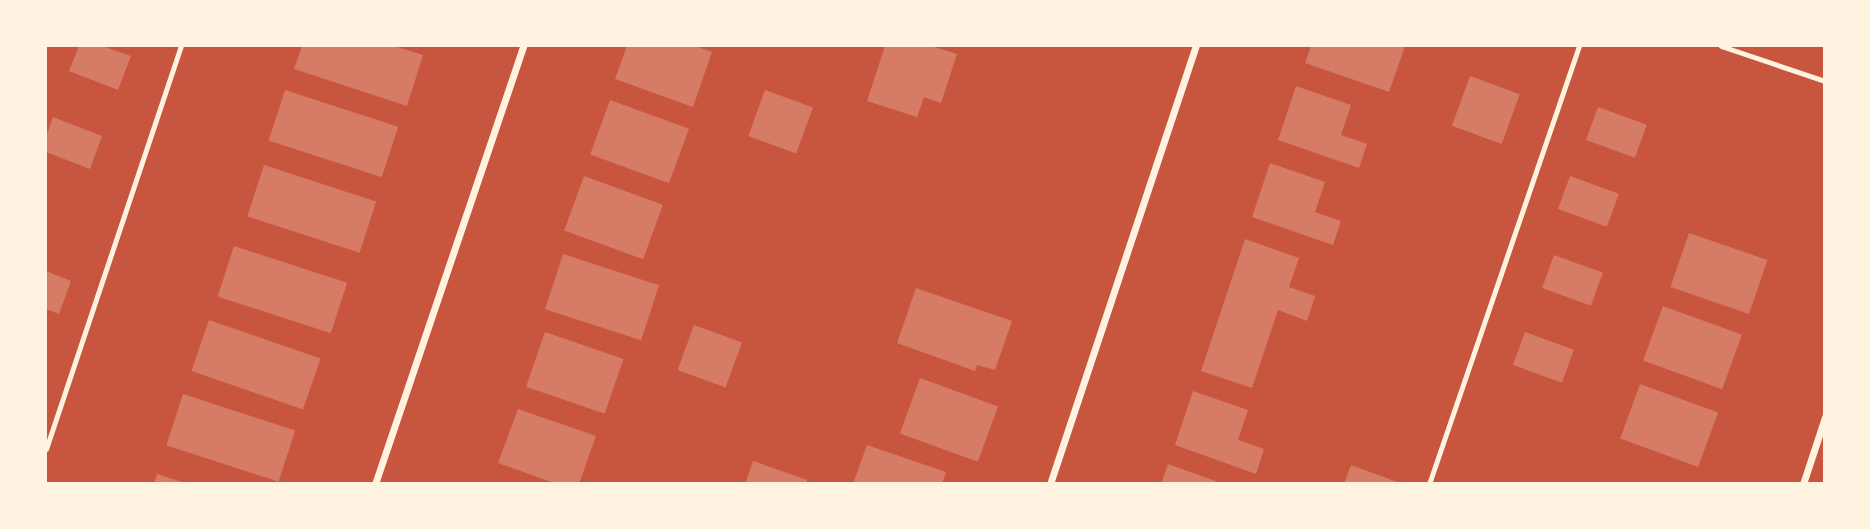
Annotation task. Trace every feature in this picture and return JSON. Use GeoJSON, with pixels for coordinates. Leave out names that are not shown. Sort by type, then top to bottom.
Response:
{"type":"FeatureCollection","features":[{"type":"Feature","properties":{"kind":"street"},"geometry":{"type":"LineString","coordinates":[[375,484],[523,46]]}},
{"type":"Feature","properties":{"kind":"street"},"geometry":{"type":"LineString","coordinates":[[1051,484],[1196,46]]}},
{"type":"Feature","properties":{"kind":"street"},"geometry":{"type":"LineString","coordinates":[[1803,484],[1825,418]]}},
{"type":"Feature","properties":{"kind":"lane"},"geometry":{"type":"LineString","coordinates":[[46,449],[181,46]]}},
{"type":"Feature","properties":{"kind":"lane"},"geometry":{"type":"LineString","coordinates":[[1429,484],[1579,46]]}},
{"type":"Feature","properties":{"kind":"lane"},"geometry":{"type":"LineString","coordinates":[[1720,46],[1825,81]]}},
{"type":"Feature","properties":{"kind":"building"},"geometry":{"type":"Polygon","coordinates":[[[79,46],[102,46],[131,56],[118,90],[69,71],[79,46]]]}},
{"type":"Feature","properties":{"kind":"building"},"geometry":{"type":"Polygon","coordinates":[[[302,46],[394,46],[423,55],[407,106],[294,69],[302,46]]]}},
{"type":"Feature","properties":{"kind":"building"},"geometry":{"type":"Polygon","coordinates":[[[627,46],[695,46],[712,52],[693,107],[615,79],[627,46]]]}},
{"type":"Feature","properties":{"kind":"building"},"geometry":{"type":"Polygon","coordinates":[[[885,46],[931,46],[957,54],[941,103],[924,97],[917,117],[867,101],[885,46]]]}},
{"type":"Feature","properties":{"kind":"building"},"geometry":{"type":"Polygon","coordinates":[[[1311,46],[1405,46],[1389,92],[1305,63],[1311,46]]]}},
{"type":"Feature","properties":{"kind":"building"},"geometry":{"type":"Polygon","coordinates":[[[1470,76],[1520,94],[1502,144],[1452,126],[1470,76]]]}},
{"type":"Feature","properties":{"kind":"building"},"geometry":{"type":"Polygon","coordinates":[[[1296,86],[1351,105],[1341,135],[1367,144],[1359,168],[1278,140],[1296,86]]]}},
{"type":"Feature","properties":{"kind":"building"},"geometry":{"type":"Polygon","coordinates":[[[285,90],[398,127],[382,177],[269,140],[285,90]]]}},
{"type":"Feature","properties":{"kind":"building"},"geometry":{"type":"Polygon","coordinates":[[[765,90],[813,107],[796,153],[748,136],[765,90]]]}},
{"type":"Feature","properties":{"kind":"building"},"geometry":{"type":"Polygon","coordinates":[[[610,100],[689,129],[669,183],[590,155],[610,100]]]}},
{"type":"Feature","properties":{"kind":"building"},"geometry":{"type":"Polygon","coordinates":[[[1598,107],[1647,125],[1635,158],[1586,140],[1598,107]]]}},
{"type":"Feature","properties":{"kind":"building"},"geometry":{"type":"Polygon","coordinates":[[[53,117],[102,136],[90,169],[46,152],[46,137],[53,117]]]}},
{"type":"Feature","properties":{"kind":"building"},"geometry":{"type":"Polygon","coordinates":[[[1270,163],[1325,182],[1315,212],[1341,221],[1333,245],[1252,217],[1270,163]]]}},
{"type":"Feature","properties":{"kind":"building"},"geometry":{"type":"Polygon","coordinates":[[[264,165],[376,201],[360,253],[247,216],[264,165]]]}},
{"type":"Feature","properties":{"kind":"building"},"geometry":{"type":"Polygon","coordinates":[[[584,176],[663,205],[643,259],[564,231],[584,176]]]}},
{"type":"Feature","properties":{"kind":"building"},"geometry":{"type":"Polygon","coordinates":[[[1570,176],[1619,194],[1607,227],[1558,209],[1570,176]]]}},
{"type":"Feature","properties":{"kind":"building"},"geometry":{"type":"Polygon","coordinates":[[[1689,233],[1767,260],[1749,314],[1670,287],[1689,233]]]}},
{"type":"Feature","properties":{"kind":"building"},"geometry":{"type":"Polygon","coordinates":[[[1245,239],[1299,258],[1289,287],[1315,296],[1307,321],[1278,310],[1252,388],[1201,371],[1245,239]]]}},
{"type":"Feature","properties":{"kind":"building"},"geometry":{"type":"Polygon","coordinates":[[[234,246],[347,283],[331,333],[218,296],[234,246]]]}},
{"type":"Feature","properties":{"kind":"building"},"geometry":{"type":"Polygon","coordinates":[[[563,254],[659,285],[641,340],[545,309],[563,254]]]}},
{"type":"Feature","properties":{"kind":"building"},"geometry":{"type":"Polygon","coordinates":[[[1554,255],[1603,273],[1591,306],[1542,288],[1554,255]]]}},
{"type":"Feature","properties":{"kind":"building"},"geometry":{"type":"Polygon","coordinates":[[[46,271],[71,281],[59,314],[46,309],[46,271]]]}},
{"type":"Feature","properties":{"kind":"building"},"geometry":{"type":"Polygon","coordinates":[[[916,288],[1012,321],[995,370],[977,365],[975,371],[897,343],[916,288]]]}},
{"type":"Feature","properties":{"kind":"building"},"geometry":{"type":"Polygon","coordinates":[[[1663,306],[1742,335],[1722,389],[1643,361],[1663,306]]]}},
{"type":"Feature","properties":{"kind":"building"},"geometry":{"type":"Polygon","coordinates":[[[209,320],[321,358],[303,409],[191,371],[209,320]]]}},
{"type":"Feature","properties":{"kind":"building"},"geometry":{"type":"Polygon","coordinates":[[[694,325],[742,342],[726,388],[678,370],[694,325]]]}},
{"type":"Feature","properties":{"kind":"building"},"geometry":{"type":"Polygon","coordinates":[[[545,332],[623,359],[605,414],[526,387],[545,332]]]}},
{"type":"Feature","properties":{"kind":"building"},"geometry":{"type":"Polygon","coordinates":[[[1525,332],[1574,350],[1562,383],[1513,365],[1525,332]]]}},
{"type":"Feature","properties":{"kind":"building"},"geometry":{"type":"Polygon","coordinates":[[[920,378],[998,406],[978,462],[900,433],[920,378]]]}},
{"type":"Feature","properties":{"kind":"building"},"geometry":{"type":"Polygon","coordinates":[[[1640,384],[1718,412],[1698,467],[1620,439],[1640,384]]]}},
{"type":"Feature","properties":{"kind":"building"},"geometry":{"type":"Polygon","coordinates":[[[1193,391],[1248,410],[1238,440],[1264,449],[1256,474],[1175,445],[1193,391]]]}},
{"type":"Feature","properties":{"kind":"building"},"geometry":{"type":"Polygon","coordinates":[[[183,394],[295,430],[279,482],[166,445],[183,394]]]}},
{"type":"Feature","properties":{"kind":"building"},"geometry":{"type":"Polygon","coordinates":[[[518,409],[596,436],[579,484],[557,484],[498,463],[518,409]]]}},
{"type":"Feature","properties":{"kind":"building"},"geometry":{"type":"Polygon","coordinates":[[[867,445],[946,472],[942,484],[853,484],[867,445]]]}},
{"type":"Feature","properties":{"kind":"building"},"geometry":{"type":"Polygon","coordinates":[[[753,461],[807,480],[806,484],[745,484],[753,461]]]}},
{"type":"Feature","properties":{"kind":"building"},"geometry":{"type":"Polygon","coordinates":[[[1168,464],[1221,483],[1221,484],[1161,484],[1168,464]]]}},
{"type":"Feature","properties":{"kind":"building"},"geometry":{"type":"Polygon","coordinates":[[[1351,465],[1400,483],[1400,484],[1344,484],[1351,465]]]}},
{"type":"Feature","properties":{"kind":"building"},"geometry":{"type":"Polygon","coordinates":[[[157,474],[185,483],[185,484],[154,484],[157,474]]]}}]}
